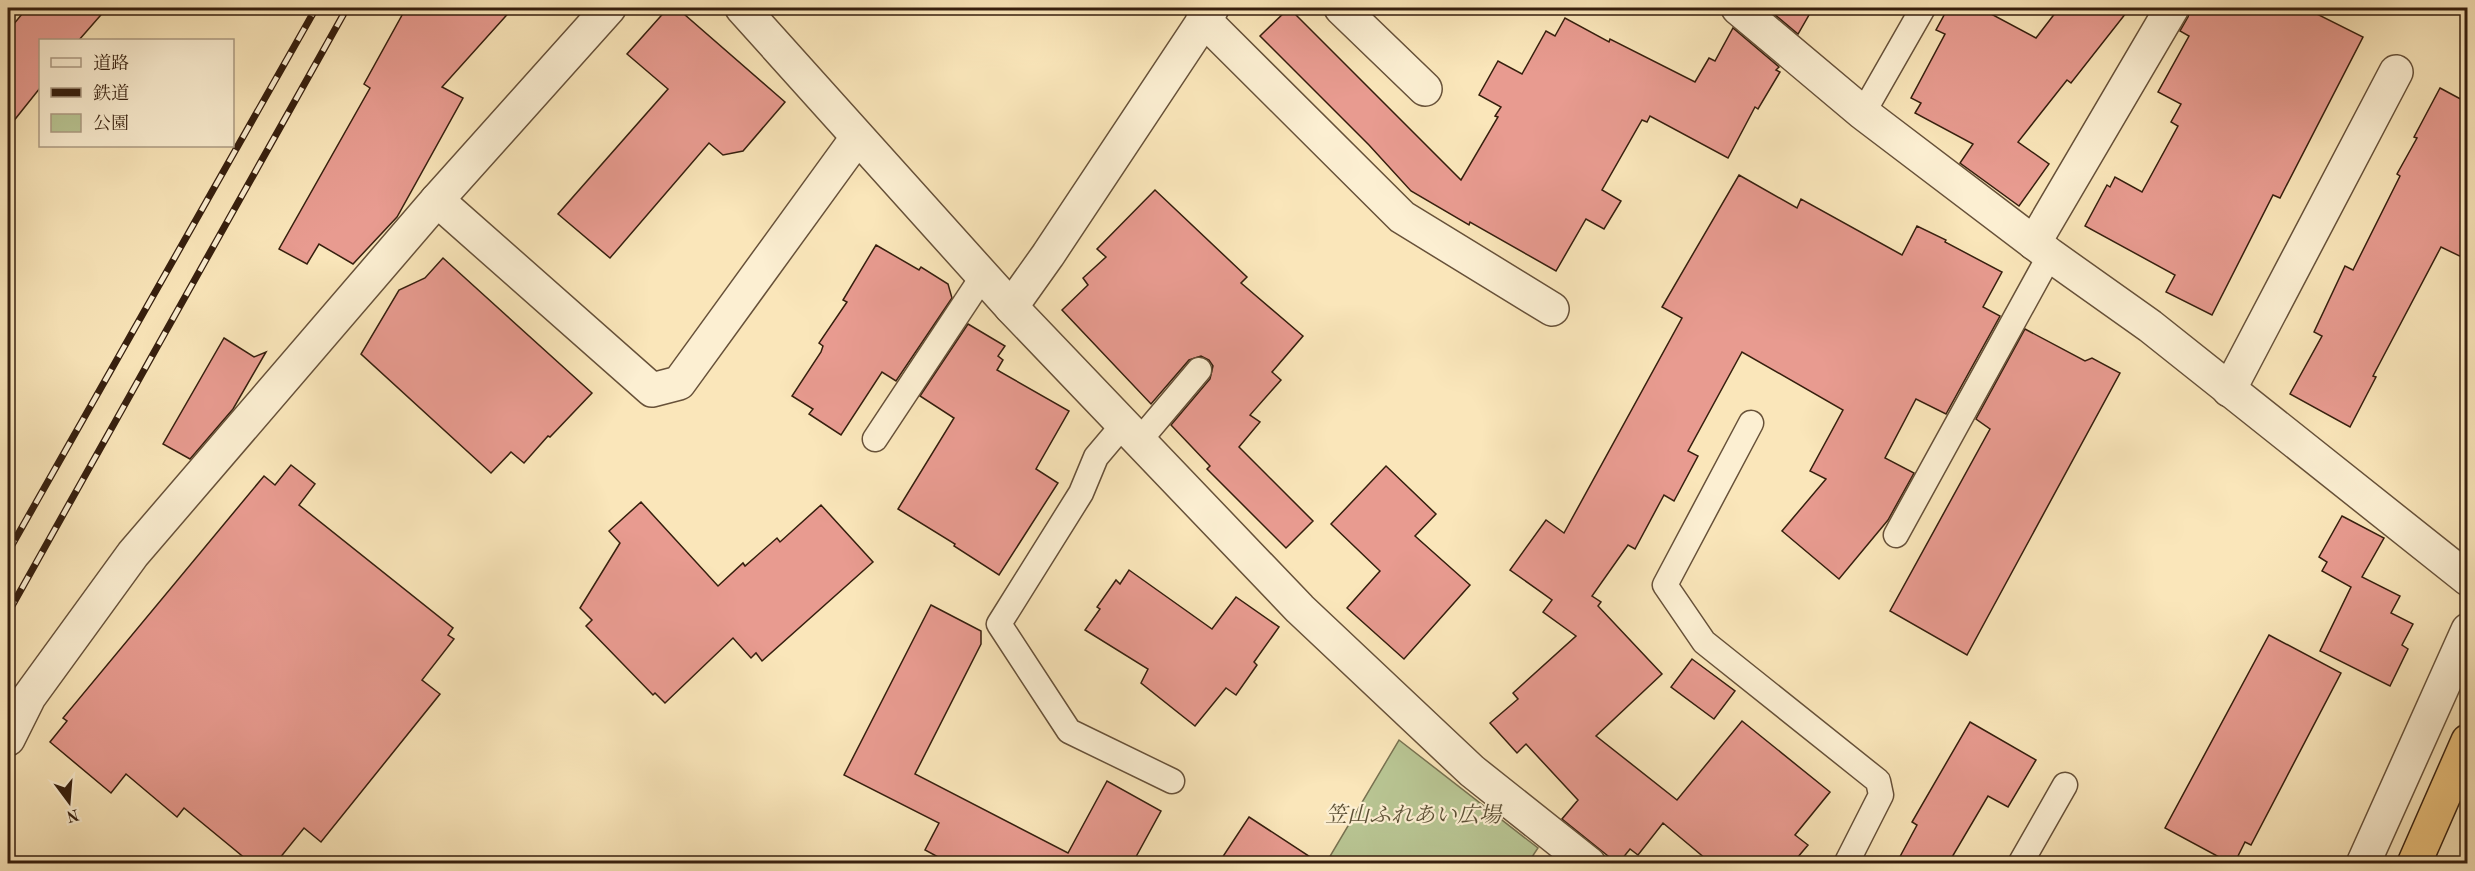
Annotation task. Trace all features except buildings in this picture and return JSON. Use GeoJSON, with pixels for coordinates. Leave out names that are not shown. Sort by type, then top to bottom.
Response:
{"type":"FeatureCollection","features":[{"type":"Feature","properties":{"kind":"highway"},"geometry":{"type":"LineString","coordinates":[[2414,864],[2468,741]]}},
{"type":"Feature","properties":{"kind":"street"},"geometry":{"type":"LineString","coordinates":[[8,739],[29,698],[133,554],[437,200],[609,8]]}},
{"type":"Feature","properties":{"kind":"street"},"geometry":{"type":"LineString","coordinates":[[742,8],[1011,308],[1300,609],[1472,771],[1589,864]]}},
{"type":"Feature","properties":{"kind":"street"},"geometry":{"type":"LineString","coordinates":[[1341,8],[1425,89]]}},
{"type":"Feature","properties":{"kind":"street"},"geometry":{"type":"LineString","coordinates":[[1738,8],[1863,113],[2042,249],[2150,326],[2468,579]]}},
{"type":"Feature","properties":{"kind":"street"},"geometry":{"type":"LineString","coordinates":[[2042,249],[2172,8]]}},
{"type":"Feature","properties":{"kind":"street"},"geometry":{"type":"LineString","coordinates":[[1011,308],[1208,13],[1402,216],[1552,309]]}},
{"type":"Feature","properties":{"kind":"street"},"geometry":{"type":"LineString","coordinates":[[2229,390],[2396,72]]}},
{"type":"Feature","properties":{"kind":"street"},"geometry":{"type":"LineString","coordinates":[[437,200],[652,390],[679,383],[857,138]]}},
{"type":"Feature","properties":{"kind":"street"},"geometry":{"type":"LineString","coordinates":[[2363,864],[2468,630]]}},
{"type":"Feature","properties":{"kind":"lane"},"geometry":{"type":"LineString","coordinates":[[1863,113],[1923,8]]}},
{"type":"Feature","properties":{"kind":"lane"},"geometry":{"type":"LineString","coordinates":[[1896,535],[2042,249]]}},
{"type":"Feature","properties":{"kind":"lane"},"geometry":{"type":"LineString","coordinates":[[875,439],[983,276]]}},
{"type":"Feature","properties":{"kind":"lane"},"geometry":{"type":"LineString","coordinates":[[1172,781],[1069,731],[999,624],[1081,493],[1096,457],[1131,433],[1199,370]]}},
{"type":"Feature","properties":{"kind":"lane"},"geometry":{"type":"LineString","coordinates":[[1751,423],[1665,585],[1704,642],[1878,781],[1881,795],[1846,864]]}},
{"type":"Feature","properties":{"kind":"lane"},"geometry":{"type":"LineString","coordinates":[[2020,864],[2065,784]]}},
{"type":"Feature","properties":{"kind":"green space","name":"笠山ふれあい広場"},"geometry":{"type":"Polygon","coordinates":[[[1399,740],[1538,848],[1528,863],[1326,863],[1399,740]]]}},
{"type":"Feature","properties":{"kind":"railway"},"geometry":{"type":"LineString","coordinates":[[8,552],[316,8]]}},
{"type":"Feature","properties":{"kind":"railway"},"geometry":{"type":"LineString","coordinates":[[8,613],[347,8]]}}]}
